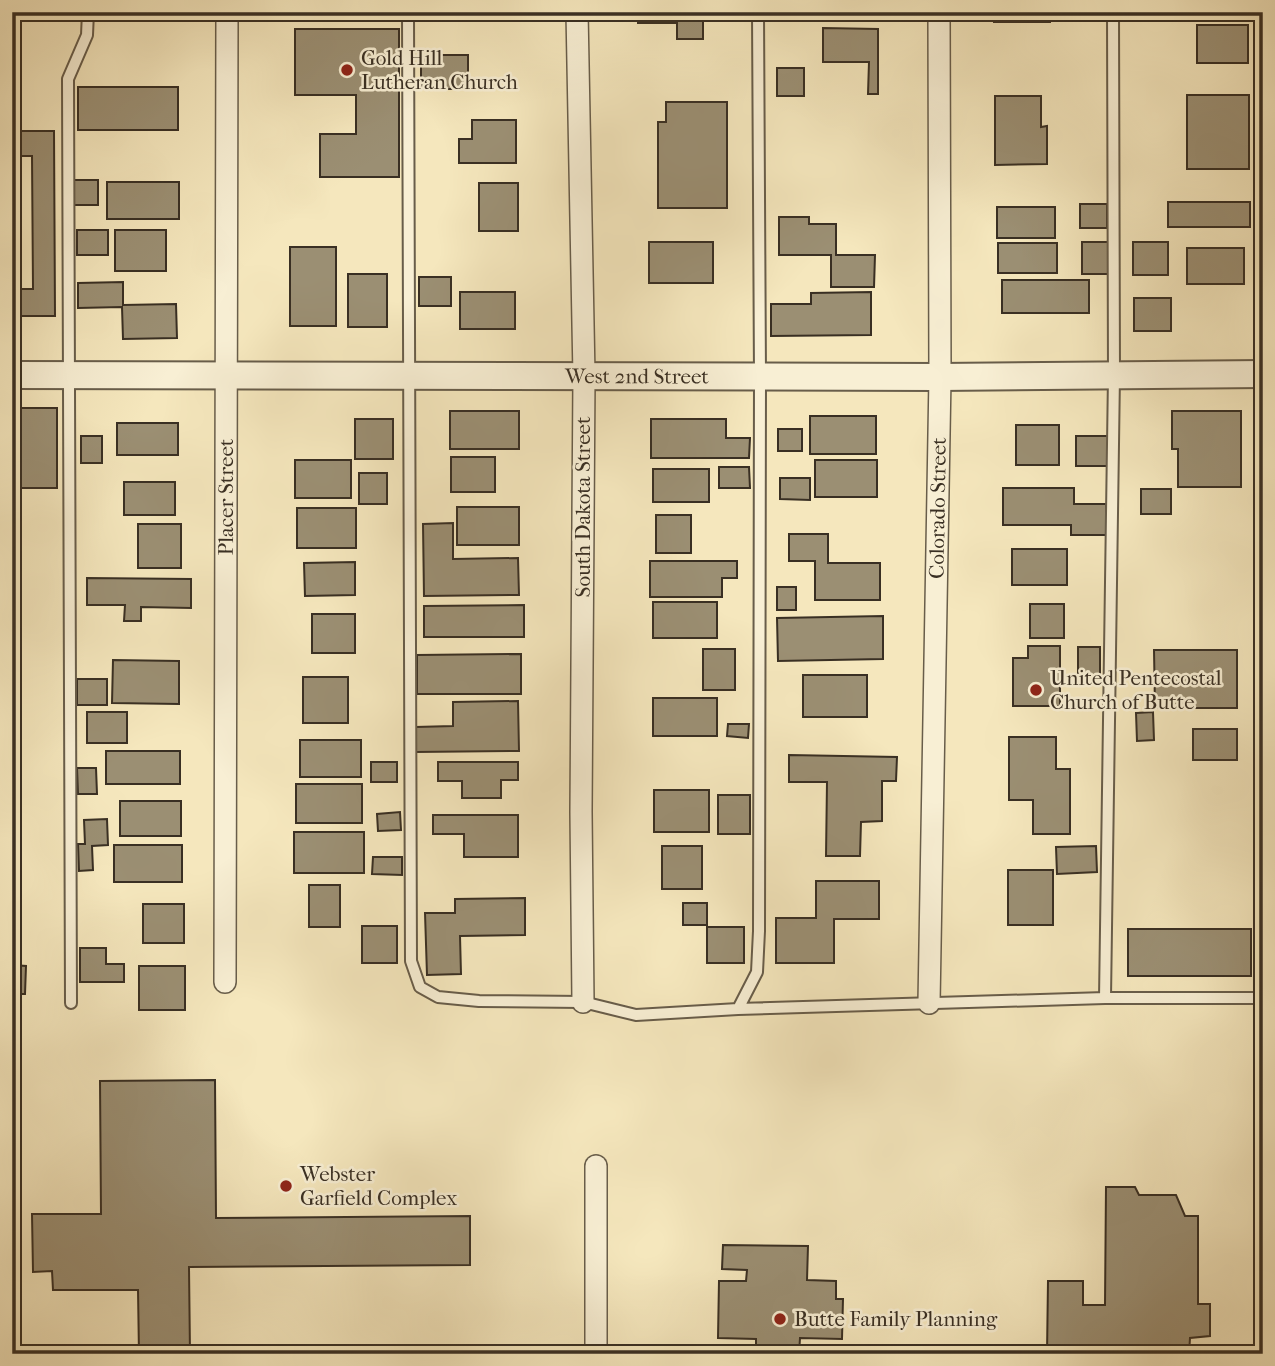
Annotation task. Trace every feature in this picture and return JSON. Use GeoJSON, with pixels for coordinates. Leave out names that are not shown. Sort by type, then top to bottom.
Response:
{"type":"FeatureCollection","features":[{"type":"Feature","properties":{"kind":"street","name":"Placer Street"},"geometry":{"type":"LineString","coordinates":[[225,982],[228,12]]}},
{"type":"Feature","properties":{"kind":"street","name":"South Dakota Street"},"geometry":{"type":"LineString","coordinates":[[578,12],[584,376],[581,799],[583,1002]]}},
{"type":"Feature","properties":{"kind":"street","name":"Colorado Street"},"geometry":{"type":"LineString","coordinates":[[929,1003],[940,377],[940,12]]}},
{"type":"Feature","properties":{"kind":"street","name":"West 2nd Street"},"geometry":{"type":"LineString","coordinates":[[12,375],[940,377],[1263,374]]}},
{"type":"Feature","properties":{"kind":"street"},"geometry":{"type":"LineString","coordinates":[[596,1166],[596,1354]]}},
{"type":"Feature","properties":{"kind":"lane"},"geometry":{"type":"LineString","coordinates":[[71,1003],[68,79],[88,35],[88,12]]}},
{"type":"Feature","properties":{"kind":"lane"},"geometry":{"type":"LineString","coordinates":[[408,12],[411,961],[420,987],[438,997],[479,1001],[583,1002],[636,1015],[738,1009],[1105,998],[1263,998]]}},
{"type":"Feature","properties":{"kind":"lane"},"geometry":{"type":"LineString","coordinates":[[738,1009],[757,972],[759,931],[758,12]]}},
{"type":"Feature","properties":{"kind":"lane"},"geometry":{"type":"LineString","coordinates":[[1105,998],[1114,375],[1113,12]]}},
{"type":"Feature","properties":{"kind":"building"},"geometry":{"type":"Polygon","coordinates":[[[12,12],[64,12],[64,21],[12,21],[12,12]]]}},
{"type":"Feature","properties":{"kind":"building"},"geometry":{"type":"Polygon","coordinates":[[[638,12],[703,12],[703,39],[677,39],[677,23],[638,23],[638,12]]]}},
{"type":"Feature","properties":{"kind":"building"},"geometry":{"type":"Polygon","coordinates":[[[832,12],[884,12],[884,18],[832,18],[832,12]]]}},
{"type":"Feature","properties":{"kind":"building"},"geometry":{"type":"Polygon","coordinates":[[[994,12],[1050,12],[1050,22],[994,22],[994,12]]]}},
{"type":"Feature","properties":{"kind":"building"},"geometry":{"type":"Polygon","coordinates":[[[1197,25],[1248,25],[1248,63],[1197,63],[1197,25]]]}},
{"type":"Feature","properties":{"kind":"building"},"geometry":{"type":"Polygon","coordinates":[[[823,28],[878,29],[878,94],[868,94],[869,62],[823,62],[823,28]]]}},
{"type":"Feature","properties":{"kind":"building"},"geometry":{"type":"Polygon","coordinates":[[[295,29],[399,29],[399,177],[320,177],[320,134],[356,134],[356,95],[295,95],[295,29]]]}},
{"type":"Feature","properties":{"kind":"building"},"geometry":{"type":"Polygon","coordinates":[[[421,55],[468,55],[468,89],[421,89],[421,55]]]}},
{"type":"Feature","properties":{"kind":"building"},"geometry":{"type":"Polygon","coordinates":[[[777,68],[804,68],[804,96],[777,96],[777,68]]]}},
{"type":"Feature","properties":{"kind":"building"},"geometry":{"type":"Polygon","coordinates":[[[78,87],[178,87],[178,130],[78,130],[78,87]]]}},
{"type":"Feature","properties":{"kind":"building"},"geometry":{"type":"Polygon","coordinates":[[[1187,95],[1249,95],[1249,169],[1187,169],[1187,95]]]}},
{"type":"Feature","properties":{"kind":"building"},"geometry":{"type":"Polygon","coordinates":[[[995,96],[1041,96],[1041,127],[1047,126],[1047,164],[995,165],[995,96]]]}},
{"type":"Feature","properties":{"kind":"building"},"geometry":{"type":"Polygon","coordinates":[[[666,102],[727,102],[727,208],[658,208],[658,122],[666,122],[666,102]]]}},
{"type":"Feature","properties":{"kind":"building"},"geometry":{"type":"Polygon","coordinates":[[[472,120],[516,120],[516,163],[459,163],[459,139],[472,139],[472,120]]]}},
{"type":"Feature","properties":{"kind":"building"},"geometry":{"type":"Polygon","coordinates":[[[12,131],[54,131],[55,316],[12,316],[12,274],[16,274],[16,289],[33,289],[32,156],[12,156],[12,131]]]}},
{"type":"Feature","properties":{"kind":"building"},"geometry":{"type":"Polygon","coordinates":[[[71,180],[98,180],[98,205],[71,205],[71,180]]]}},
{"type":"Feature","properties":{"kind":"building"},"geometry":{"type":"Polygon","coordinates":[[[107,182],[179,182],[179,219],[107,219],[107,182]]]}},
{"type":"Feature","properties":{"kind":"building"},"geometry":{"type":"Polygon","coordinates":[[[479,183],[518,183],[518,231],[479,231],[479,183]]]}},
{"type":"Feature","properties":{"kind":"building"},"geometry":{"type":"Polygon","coordinates":[[[1168,202],[1250,202],[1250,227],[1168,227],[1168,202]]]}},
{"type":"Feature","properties":{"kind":"building"},"geometry":{"type":"Polygon","coordinates":[[[1080,204],[1107,204],[1107,228],[1080,228],[1080,204]]]}},
{"type":"Feature","properties":{"kind":"building"},"geometry":{"type":"Polygon","coordinates":[[[997,207],[1055,207],[1055,238],[997,238],[997,207]]]}},
{"type":"Feature","properties":{"kind":"building"},"geometry":{"type":"Polygon","coordinates":[[[779,217],[809,217],[809,224],[836,224],[836,255],[875,255],[874,287],[831,287],[831,255],[779,255],[779,217]]]}},
{"type":"Feature","properties":{"kind":"building"},"geometry":{"type":"Polygon","coordinates":[[[77,230],[108,230],[108,255],[77,255],[77,230]]]}},
{"type":"Feature","properties":{"kind":"building"},"geometry":{"type":"Polygon","coordinates":[[[115,230],[166,230],[166,271],[115,271],[115,230]]]}},
{"type":"Feature","properties":{"kind":"building"},"geometry":{"type":"Polygon","coordinates":[[[649,242],[713,242],[713,283],[649,283],[649,242]]]}},
{"type":"Feature","properties":{"kind":"building"},"geometry":{"type":"Polygon","coordinates":[[[1082,242],[1111,242],[1111,274],[1082,274],[1082,242]]]}},
{"type":"Feature","properties":{"kind":"building"},"geometry":{"type":"Polygon","coordinates":[[[1133,242],[1168,242],[1168,275],[1133,275],[1133,242]]]}},
{"type":"Feature","properties":{"kind":"building"},"geometry":{"type":"Polygon","coordinates":[[[998,243],[1057,243],[1057,273],[998,273],[998,243]]]}},
{"type":"Feature","properties":{"kind":"building"},"geometry":{"type":"Polygon","coordinates":[[[290,247],[336,247],[336,326],[290,326],[290,247]]]}},
{"type":"Feature","properties":{"kind":"building"},"geometry":{"type":"Polygon","coordinates":[[[1187,248],[1244,248],[1244,284],[1187,284],[1187,248]]]}},
{"type":"Feature","properties":{"kind":"building"},"geometry":{"type":"Polygon","coordinates":[[[348,274],[387,274],[387,327],[348,327],[348,274]]]}},
{"type":"Feature","properties":{"kind":"building"},"geometry":{"type":"Polygon","coordinates":[[[419,277],[451,277],[451,306],[419,306],[419,277]]]}},
{"type":"Feature","properties":{"kind":"building"},"geometry":{"type":"Polygon","coordinates":[[[1002,280],[1089,280],[1089,313],[1002,313],[1002,280]]]}},
{"type":"Feature","properties":{"kind":"building"},"geometry":{"type":"Polygon","coordinates":[[[123,282],[123,305],[176,304],[177,338],[123,339],[122,307],[78,308],[78,283],[123,282]]]}},
{"type":"Feature","properties":{"kind":"building"},"geometry":{"type":"Polygon","coordinates":[[[460,292],[515,292],[515,329],[460,329],[460,292]]]}},
{"type":"Feature","properties":{"kind":"building"},"geometry":{"type":"Polygon","coordinates":[[[871,292],[871,335],[771,336],[771,304],[811,304],[811,293],[871,292]]]}},
{"type":"Feature","properties":{"kind":"building"},"geometry":{"type":"Polygon","coordinates":[[[1134,298],[1171,298],[1171,331],[1134,331],[1134,298]]]}},
{"type":"Feature","properties":{"kind":"building"},"geometry":{"type":"Polygon","coordinates":[[[12,408],[57,408],[57,488],[12,488],[12,408]]]}},
{"type":"Feature","properties":{"kind":"building"},"geometry":{"type":"Polygon","coordinates":[[[450,411],[519,411],[519,449],[450,449],[450,411]]]}},
{"type":"Feature","properties":{"kind":"building"},"geometry":{"type":"Polygon","coordinates":[[[1172,411],[1241,411],[1241,487],[1178,487],[1178,449],[1172,449],[1172,411]]]}},
{"type":"Feature","properties":{"kind":"building"},"geometry":{"type":"Polygon","coordinates":[[[810,416],[876,416],[876,454],[810,454],[810,416]]]}},
{"type":"Feature","properties":{"kind":"building"},"geometry":{"type":"Polygon","coordinates":[[[355,419],[393,419],[393,459],[355,459],[355,419]]]}},
{"type":"Feature","properties":{"kind":"building"},"geometry":{"type":"Polygon","coordinates":[[[651,419],[726,419],[726,438],[750,438],[749,458],[651,458],[651,419]]]}},
{"type":"Feature","properties":{"kind":"building"},"geometry":{"type":"Polygon","coordinates":[[[117,423],[178,423],[178,455],[117,455],[117,423]]]}},
{"type":"Feature","properties":{"kind":"building"},"geometry":{"type":"Polygon","coordinates":[[[1016,425],[1059,425],[1059,465],[1016,465],[1016,425]]]}},
{"type":"Feature","properties":{"kind":"building"},"geometry":{"type":"Polygon","coordinates":[[[778,429],[802,429],[802,451],[778,451],[778,429]]]}},
{"type":"Feature","properties":{"kind":"building"},"geometry":{"type":"Polygon","coordinates":[[[81,436],[102,436],[102,463],[81,463],[81,436]]]}},
{"type":"Feature","properties":{"kind":"building"},"geometry":{"type":"Polygon","coordinates":[[[1076,436],[1109,436],[1109,466],[1076,466],[1076,436]]]}},
{"type":"Feature","properties":{"kind":"building"},"geometry":{"type":"Polygon","coordinates":[[[451,457],[495,457],[495,492],[451,492],[451,457]]]}},
{"type":"Feature","properties":{"kind":"building"},"geometry":{"type":"Polygon","coordinates":[[[295,460],[351,460],[351,498],[295,498],[295,460]]]}},
{"type":"Feature","properties":{"kind":"building"},"geometry":{"type":"Polygon","coordinates":[[[815,460],[877,460],[877,497],[815,497],[815,460]]]}},
{"type":"Feature","properties":{"kind":"building"},"geometry":{"type":"Polygon","coordinates":[[[719,467],[749,467],[750,488],[719,488],[719,467]]]}},
{"type":"Feature","properties":{"kind":"building"},"geometry":{"type":"Polygon","coordinates":[[[653,469],[709,469],[709,502],[653,502],[653,469]]]}},
{"type":"Feature","properties":{"kind":"building"},"geometry":{"type":"Polygon","coordinates":[[[359,473],[387,473],[387,504],[359,504],[359,473]]]}},
{"type":"Feature","properties":{"kind":"building"},"geometry":{"type":"Polygon","coordinates":[[[780,478],[810,478],[810,500],[780,499],[780,478]]]}},
{"type":"Feature","properties":{"kind":"building"},"geometry":{"type":"Polygon","coordinates":[[[124,482],[175,482],[175,515],[124,515],[124,482]]]}},
{"type":"Feature","properties":{"kind":"building"},"geometry":{"type":"Polygon","coordinates":[[[1003,488],[1074,488],[1074,504],[1106,504],[1106,535],[1071,535],[1071,525],[1003,525],[1003,488]]]}},
{"type":"Feature","properties":{"kind":"building"},"geometry":{"type":"Polygon","coordinates":[[[1141,489],[1171,489],[1171,514],[1141,514],[1141,489]]]}},
{"type":"Feature","properties":{"kind":"building"},"geometry":{"type":"Polygon","coordinates":[[[457,507],[519,507],[519,545],[457,545],[457,507]]]}},
{"type":"Feature","properties":{"kind":"building"},"geometry":{"type":"Polygon","coordinates":[[[297,508],[356,508],[356,548],[297,548],[297,508]]]}},
{"type":"Feature","properties":{"kind":"building"},"geometry":{"type":"Polygon","coordinates":[[[656,515],[691,515],[691,553],[656,553],[656,515]]]}},
{"type":"Feature","properties":{"kind":"building"},"geometry":{"type":"Polygon","coordinates":[[[453,523],[453,559],[518,558],[519,595],[424,596],[423,524],[453,523]]]}},
{"type":"Feature","properties":{"kind":"building"},"geometry":{"type":"Polygon","coordinates":[[[138,524],[181,524],[181,568],[138,568],[138,524]]]}},
{"type":"Feature","properties":{"kind":"building"},"geometry":{"type":"Polygon","coordinates":[[[789,534],[828,534],[828,563],[880,563],[880,600],[815,600],[815,561],[789,561],[789,534]]]}},
{"type":"Feature","properties":{"kind":"building"},"geometry":{"type":"Polygon","coordinates":[[[1012,549],[1067,549],[1067,585],[1012,585],[1012,549]]]}},
{"type":"Feature","properties":{"kind":"building"},"geometry":{"type":"Polygon","coordinates":[[[650,561],[737,561],[737,578],[722,578],[722,597],[650,597],[650,561]]]}},
{"type":"Feature","properties":{"kind":"building"},"geometry":{"type":"Polygon","coordinates":[[[355,562],[355,595],[305,596],[304,563],[355,562]]]}},
{"type":"Feature","properties":{"kind":"building"},"geometry":{"type":"Polygon","coordinates":[[[87,578],[191,579],[191,608],[141,607],[141,621],[124,621],[125,605],[87,605],[87,578]]]}},
{"type":"Feature","properties":{"kind":"building"},"geometry":{"type":"Polygon","coordinates":[[[777,587],[796,587],[796,610],[777,610],[777,587]]]}},
{"type":"Feature","properties":{"kind":"building"},"geometry":{"type":"Polygon","coordinates":[[[653,602],[717,602],[717,638],[653,638],[653,602]]]}},
{"type":"Feature","properties":{"kind":"building"},"geometry":{"type":"Polygon","coordinates":[[[1030,604],[1064,604],[1064,638],[1030,638],[1030,604]]]}},
{"type":"Feature","properties":{"kind":"building"},"geometry":{"type":"Polygon","coordinates":[[[524,605],[524,637],[424,637],[424,606],[524,605]]]}},
{"type":"Feature","properties":{"kind":"building"},"geometry":{"type":"Polygon","coordinates":[[[312,614],[355,614],[355,653],[312,653],[312,614]]]}},
{"type":"Feature","properties":{"kind":"building"},"geometry":{"type":"Polygon","coordinates":[[[883,616],[883,659],[778,661],[777,618],[883,616]]]}},
{"type":"Feature","properties":{"kind":"building"},"geometry":{"type":"Polygon","coordinates":[[[12,641],[18,641],[18,686],[12,686],[12,641]]]}},
{"type":"Feature","properties":{"kind":"building"},"geometry":{"type":"Polygon","coordinates":[[[1028,646],[1060,646],[1060,706],[1013,706],[1013,658],[1028,658],[1028,646]]]}},
{"type":"Feature","properties":{"kind":"building"},"geometry":{"type":"Polygon","coordinates":[[[1078,647],[1100,647],[1100,677],[1078,677],[1078,647]]]}},
{"type":"Feature","properties":{"kind":"building"},"geometry":{"type":"Polygon","coordinates":[[[703,649],[735,649],[735,690],[703,690],[703,649]]]}},
{"type":"Feature","properties":{"kind":"building"},"geometry":{"type":"Polygon","coordinates":[[[1154,650],[1237,650],[1237,708],[1155,708],[1154,650]]]}},
{"type":"Feature","properties":{"kind":"building"},"geometry":{"type":"Polygon","coordinates":[[[521,654],[521,694],[417,694],[417,655],[521,654]]]}},
{"type":"Feature","properties":{"kind":"building"},"geometry":{"type":"Polygon","coordinates":[[[113,660],[179,661],[179,704],[112,703],[113,660]]]}},
{"type":"Feature","properties":{"kind":"building"},"geometry":{"type":"Polygon","coordinates":[[[803,675],[867,675],[867,717],[803,717],[803,675]]]}},
{"type":"Feature","properties":{"kind":"building"},"geometry":{"type":"Polygon","coordinates":[[[303,677],[348,677],[348,723],[303,723],[303,677]]]}},
{"type":"Feature","properties":{"kind":"building"},"geometry":{"type":"Polygon","coordinates":[[[77,679],[107,679],[107,705],[77,705],[77,679]]]}},
{"type":"Feature","properties":{"kind":"building"},"geometry":{"type":"Polygon","coordinates":[[[653,698],[717,698],[717,736],[653,736],[653,698]]]}},
{"type":"Feature","properties":{"kind":"building"},"geometry":{"type":"Polygon","coordinates":[[[518,701],[519,751],[416,752],[416,727],[453,726],[453,702],[518,701]]]}},
{"type":"Feature","properties":{"kind":"building"},"geometry":{"type":"Polygon","coordinates":[[[87,712],[127,712],[127,743],[87,743],[87,712]]]}},
{"type":"Feature","properties":{"kind":"building"},"geometry":{"type":"Polygon","coordinates":[[[1153,712],[1154,740],[1137,741],[1136,713],[1153,712]]]}},
{"type":"Feature","properties":{"kind":"building"},"geometry":{"type":"Polygon","coordinates":[[[728,724],[749,724],[748,738],[727,736],[728,724]]]}},
{"type":"Feature","properties":{"kind":"building"},"geometry":{"type":"Polygon","coordinates":[[[1193,729],[1237,729],[1237,760],[1193,760],[1193,729]]]}},
{"type":"Feature","properties":{"kind":"building"},"geometry":{"type":"Polygon","coordinates":[[[1009,737],[1056,737],[1056,769],[1070,769],[1070,834],[1033,834],[1033,800],[1009,800],[1009,737]]]}},
{"type":"Feature","properties":{"kind":"building"},"geometry":{"type":"Polygon","coordinates":[[[300,740],[361,740],[361,777],[300,777],[300,740]]]}},
{"type":"Feature","properties":{"kind":"building"},"geometry":{"type":"Polygon","coordinates":[[[106,751],[180,751],[180,784],[106,784],[106,751]]]}},
{"type":"Feature","properties":{"kind":"building"},"geometry":{"type":"Polygon","coordinates":[[[789,755],[897,757],[896,781],[882,781],[882,821],[861,822],[860,856],[826,856],[827,782],[789,782],[789,755]]]}},
{"type":"Feature","properties":{"kind":"building"},"geometry":{"type":"Polygon","coordinates":[[[371,762],[397,762],[397,782],[371,782],[371,762]]]}},
{"type":"Feature","properties":{"kind":"building"},"geometry":{"type":"Polygon","coordinates":[[[438,762],[518,762],[518,780],[501,780],[501,798],[462,798],[462,781],[438,781],[438,762]]]}},
{"type":"Feature","properties":{"kind":"building"},"geometry":{"type":"Polygon","coordinates":[[[77,768],[96,768],[97,794],[78,794],[77,768]]]}},
{"type":"Feature","properties":{"kind":"building"},"geometry":{"type":"Polygon","coordinates":[[[296,784],[362,784],[362,823],[296,823],[296,784]]]}},
{"type":"Feature","properties":{"kind":"building"},"geometry":{"type":"Polygon","coordinates":[[[654,790],[709,790],[709,832],[654,832],[654,790]]]}},
{"type":"Feature","properties":{"kind":"building"},"geometry":{"type":"Polygon","coordinates":[[[718,795],[750,795],[750,834],[718,834],[718,795]]]}},
{"type":"Feature","properties":{"kind":"building"},"geometry":{"type":"Polygon","coordinates":[[[120,801],[181,801],[181,836],[120,836],[120,801]]]}},
{"type":"Feature","properties":{"kind":"building"},"geometry":{"type":"Polygon","coordinates":[[[400,812],[401,830],[378,831],[377,814],[400,812]]]}},
{"type":"Feature","properties":{"kind":"building"},"geometry":{"type":"Polygon","coordinates":[[[433,815],[518,815],[518,857],[464,857],[464,834],[433,834],[433,815]]]}},
{"type":"Feature","properties":{"kind":"building"},"geometry":{"type":"Polygon","coordinates":[[[107,819],[108,845],[92,846],[93,870],[79,871],[78,844],[85,844],[84,820],[107,819]]]}},
{"type":"Feature","properties":{"kind":"building"},"geometry":{"type":"Polygon","coordinates":[[[294,832],[364,832],[364,873],[294,873],[294,832]]]}},
{"type":"Feature","properties":{"kind":"building"},"geometry":{"type":"Polygon","coordinates":[[[114,845],[182,845],[182,882],[114,882],[114,845]]]}},
{"type":"Feature","properties":{"kind":"building"},"geometry":{"type":"Polygon","coordinates":[[[662,846],[702,846],[702,889],[662,889],[662,846]]]}},
{"type":"Feature","properties":{"kind":"building"},"geometry":{"type":"Polygon","coordinates":[[[1096,846],[1097,872],[1057,874],[1056,847],[1096,846]]]}},
{"type":"Feature","properties":{"kind":"building"},"geometry":{"type":"Polygon","coordinates":[[[373,857],[402,857],[402,875],[372,874],[373,857]]]}},
{"type":"Feature","properties":{"kind":"building"},"geometry":{"type":"Polygon","coordinates":[[[1008,870],[1053,870],[1053,925],[1008,925],[1008,870]]]}},
{"type":"Feature","properties":{"kind":"building"},"geometry":{"type":"Polygon","coordinates":[[[816,881],[879,881],[879,919],[834,919],[834,963],[776,963],[776,918],[816,918],[816,881]]]}},
{"type":"Feature","properties":{"kind":"building"},"geometry":{"type":"Polygon","coordinates":[[[309,885],[340,885],[340,927],[309,927],[309,885]]]}},
{"type":"Feature","properties":{"kind":"building"},"geometry":{"type":"Polygon","coordinates":[[[525,898],[525,935],[460,936],[461,974],[427,975],[425,913],[455,913],[455,899],[525,898]]]}},
{"type":"Feature","properties":{"kind":"building"},"geometry":{"type":"Polygon","coordinates":[[[683,903],[707,903],[707,925],[683,925],[683,903]]]}},
{"type":"Feature","properties":{"kind":"building"},"geometry":{"type":"Polygon","coordinates":[[[143,904],[184,904],[184,943],[143,943],[143,904]]]}},
{"type":"Feature","properties":{"kind":"building"},"geometry":{"type":"Polygon","coordinates":[[[362,926],[397,926],[397,963],[362,963],[362,926]]]}},
{"type":"Feature","properties":{"kind":"building"},"geometry":{"type":"Polygon","coordinates":[[[707,927],[744,927],[744,963],[707,963],[707,927]]]}},
{"type":"Feature","properties":{"kind":"building"},"geometry":{"type":"Polygon","coordinates":[[[1128,929],[1251,929],[1251,976],[1128,976],[1128,929]]]}},
{"type":"Feature","properties":{"kind":"building"},"geometry":{"type":"Polygon","coordinates":[[[80,948],[106,948],[106,964],[124,964],[124,982],[80,982],[80,948]]]}},
{"type":"Feature","properties":{"kind":"building"},"geometry":{"type":"Polygon","coordinates":[[[12,965],[26,966],[25,994],[12,994],[12,965]]]}},
{"type":"Feature","properties":{"kind":"building"},"geometry":{"type":"Polygon","coordinates":[[[139,966],[185,966],[185,1010],[139,1010],[139,966]]]}},
{"type":"Feature","properties":{"kind":"building"},"geometry":{"type":"Polygon","coordinates":[[[215,1080],[216,1218],[470,1216],[470,1265],[189,1267],[190,1354],[139,1354],[138,1290],[53,1290],[52,1271],[33,1272],[32,1214],[101,1214],[100,1081],[215,1080]]]}},
{"type":"Feature","properties":{"kind":"building"},"geometry":{"type":"Polygon","coordinates":[[[1106,1187],[1135,1187],[1139,1195],[1176,1195],[1185,1216],[1198,1216],[1198,1304],[1210,1304],[1210,1336],[1190,1338],[1189,1354],[1047,1354],[1048,1281],[1083,1281],[1083,1305],[1105,1305],[1106,1187]]]}},
{"type":"Feature","properties":{"kind":"building","name":"Butte Family Planning"},"geometry":{"type":"Polygon","coordinates":[[[723,1245],[808,1246],[807,1280],[836,1281],[836,1299],[843,1299],[842,1339],[800,1338],[799,1354],[756,1354],[756,1339],[718,1338],[719,1281],[746,1281],[747,1270],[722,1269],[723,1245]]]}},
{"type":"Feature","properties":{"kind":"place","name":"Gold Hill Lutheran Church"},"geometry":{"type":"Point","coordinates":[347,70]}},
{"type":"Feature","properties":{"kind":"place","name":"United Pentecostal Church of Butte"},"geometry":{"type":"Point","coordinates":[1036,690]}},
{"type":"Feature","properties":{"kind":"place","name":"Webster Garfield Complex"},"geometry":{"type":"Point","coordinates":[286,1186]}},
{"type":"Feature","properties":{"kind":"place","name":"Butte Family Planning"},"geometry":{"type":"Point","coordinates":[780,1319]}}]}
